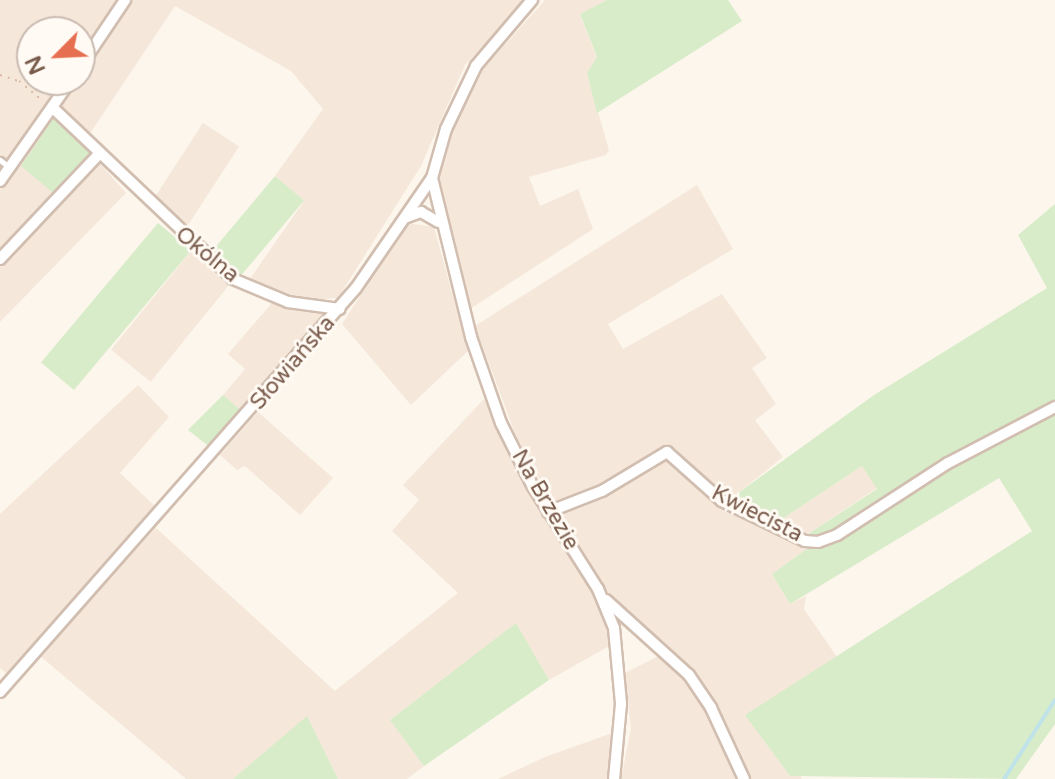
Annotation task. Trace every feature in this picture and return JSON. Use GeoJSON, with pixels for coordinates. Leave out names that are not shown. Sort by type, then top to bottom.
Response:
{"type":"FeatureCollection","features":[{"type":"Feature","properties":{"kind":"street"},"geometry":{"type":"LineString","coordinates":[[96,43],[125,0]]}},
{"type":"Feature","properties":{"kind":"street","name":"Słowiańska"},"geometry":{"type":"LineString","coordinates":[[0,692],[340,309],[432,178],[446,129],[476,66],[532,0]]}},
{"type":"Feature","properties":{"kind":"street"},"geometry":{"type":"LineString","coordinates":[[0,181],[61,96]]}},
{"type":"Feature","properties":{"kind":"street","name":"Okólna"},"geometry":{"type":"LineString","coordinates":[[53,108],[233,279],[288,302],[340,309]]}},
{"type":"Feature","properties":{"kind":"street"},"geometry":{"type":"LineString","coordinates":[[0,259],[99,154]]}},
{"type":"Feature","properties":{"kind":"street","name":"Na Brzezie"},"geometry":{"type":"LineString","coordinates":[[432,178],[439,224],[501,423],[548,512],[598,589],[614,628],[621,736],[614,779]]}},
{"type":"Feature","properties":{"kind":"street"},"geometry":{"type":"LineString","coordinates":[[402,220],[421,212],[439,224]]}},
{"type":"Feature","properties":{"kind":"street","name":"Kwiecista"},"geometry":{"type":"LineString","coordinates":[[548,512],[602,491],[667,452],[722,501],[805,541],[818,542],[1055,407]]}},
{"type":"Feature","properties":{"kind":"street"},"geometry":{"type":"LineString","coordinates":[[598,589],[612,608],[689,675],[711,708],[744,779]]}},
{"type":"Feature","properties":{"kind":"lane"},"geometry":{"type":"LineString","coordinates":[[0,160],[10,169]]}},
{"type":"Feature","properties":{"kind":"path"},"geometry":{"type":"LineString","coordinates":[[0,75],[19,81],[53,108]]}},
{"type":"Feature","properties":{"kind":"shaded area"},"geometry":{"type":"Polygon","coordinates":[[[0,0],[528,0],[465,65],[421,166],[338,298],[312,300],[247,283],[304,201],[275,176],[323,109],[291,71],[175,6],[87,138],[55,116],[22,165],[58,197],[96,159],[126,193],[0,322],[0,0]]]}},
{"type":"Feature","properties":{"kind":"shaded area"},"geometry":{"type":"Polygon","coordinates":[[[545,0],[607,0],[580,15],[597,58],[587,74],[609,150],[606,155],[529,177],[540,206],[578,189],[593,229],[470,309],[443,219],[437,175],[451,122],[477,76],[545,0]]]}},
{"type":"Feature","properties":{"kind":"shaded area"},"geometry":{"type":"Polygon","coordinates":[[[203,123],[239,146],[188,224],[152,201],[203,123]]]}},
{"type":"Feature","properties":{"kind":"shaded area"},"geometry":{"type":"Polygon","coordinates":[[[697,185],[733,249],[608,324],[623,349],[722,294],[767,358],[752,368],[776,404],[755,420],[783,457],[721,507],[808,548],[772,574],[790,604],[806,596],[804,609],[837,657],[746,715],[790,776],[798,772],[802,779],[621,779],[631,729],[625,673],[668,651],[609,595],[547,494],[516,436],[475,326],[697,185]]]}},
{"type":"Feature","properties":{"kind":"shaded area"},"geometry":{"type":"Polygon","coordinates":[[[407,223],[434,227],[468,351],[411,405],[342,324],[407,223]]]}},
{"type":"Feature","properties":{"kind":"shaded area"},"geometry":{"type":"Polygon","coordinates":[[[191,251],[231,283],[151,382],[111,350],[191,251]]]}},
{"type":"Feature","properties":{"kind":"shaded area"},"geometry":{"type":"Polygon","coordinates":[[[272,303],[323,310],[326,319],[243,412],[223,395],[245,369],[228,354],[272,303]]]}},
{"type":"Feature","properties":{"kind":"shaded area"},"geometry":{"type":"Polygon","coordinates":[[[138,385],[169,417],[120,473],[158,509],[79,599],[85,604],[156,528],[335,691],[458,593],[392,531],[419,500],[403,485],[484,399],[527,490],[597,598],[611,645],[549,680],[516,624],[391,719],[424,766],[407,779],[338,779],[307,717],[233,779],[186,779],[33,650],[9,676],[0,668],[0,514],[138,385]]]}},
{"type":"Feature","properties":{"kind":"shaded area"},"geometry":{"type":"Polygon","coordinates":[[[258,412],[333,478],[300,515],[245,466],[237,470],[220,455],[258,412]]]}},
{"type":"Feature","properties":{"kind":"shaded area"},"geometry":{"type":"Polygon","coordinates":[[[862,466],[877,488],[805,536],[776,523],[862,466]]]}},
{"type":"Feature","properties":{"kind":"shaded area"},"geometry":{"type":"Polygon","coordinates":[[[615,732],[608,779],[498,779],[545,757],[615,732]]]}},
{"type":"Feature","properties":{"kind":"green space"},"geometry":{"type":"Polygon","coordinates":[[[607,0],[728,0],[742,21],[597,113],[587,73],[597,57],[580,14],[607,0]]]}},
{"type":"Feature","properties":{"kind":"green space"},"geometry":{"type":"Polygon","coordinates":[[[55,116],[96,159],[58,197],[21,166],[55,116]]]}},
{"type":"Feature","properties":{"kind":"green space"},"geometry":{"type":"Polygon","coordinates":[[[275,176],[304,200],[237,280],[208,256],[275,176]]]}},
{"type":"Feature","properties":{"kind":"green space"},"geometry":{"type":"Polygon","coordinates":[[[1055,204],[1055,402],[960,451],[843,530],[819,538],[805,536],[877,489],[862,466],[776,523],[727,501],[874,395],[1047,288],[1018,235],[1055,204]]]}},
{"type":"Feature","properties":{"kind":"green space"},"geometry":{"type":"Polygon","coordinates":[[[158,223],[191,251],[74,390],[41,362],[158,223]]]}},
{"type":"Feature","properties":{"kind":"green space"},"geometry":{"type":"Polygon","coordinates":[[[223,395],[243,412],[211,448],[188,430],[223,395]]]}},
{"type":"Feature","properties":{"kind":"green space"},"geometry":{"type":"Polygon","coordinates":[[[1055,410],[1055,724],[1016,779],[790,776],[745,715],[1032,531],[999,478],[790,604],[772,574],[808,548],[824,546],[948,467],[1055,410]]]}},
{"type":"Feature","properties":{"kind":"green space"},"geometry":{"type":"Polygon","coordinates":[[[516,623],[549,680],[424,766],[390,720],[516,623]]]}},
{"type":"Feature","properties":{"kind":"green space"},"geometry":{"type":"Polygon","coordinates":[[[307,716],[338,779],[233,779],[307,716]]]}},
{"type":"Feature","properties":{"kind":"waterway"},"geometry":{"type":"LineString","coordinates":[[1004,779],[1055,700]]}}]}
